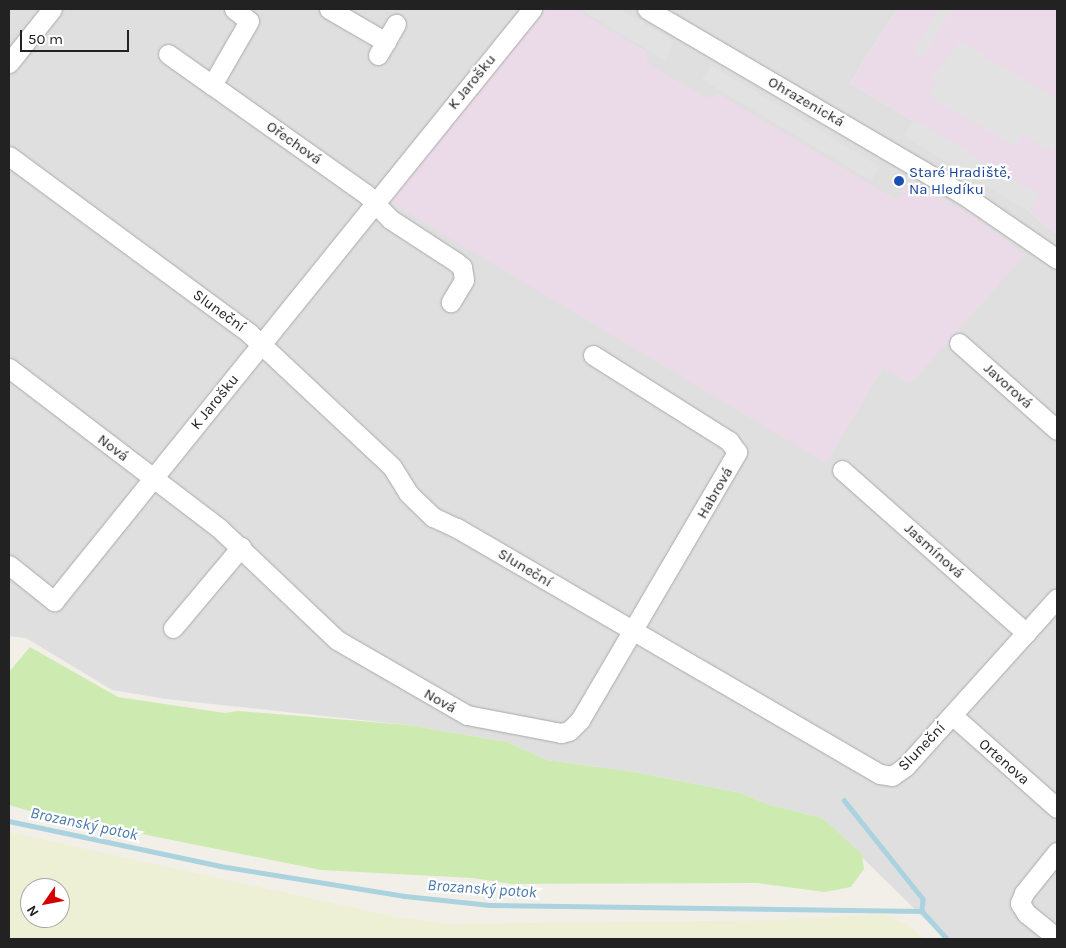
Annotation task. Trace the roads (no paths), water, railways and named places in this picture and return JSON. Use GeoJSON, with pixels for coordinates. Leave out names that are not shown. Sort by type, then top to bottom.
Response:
{"type":"FeatureCollection","features":[{"type":"Feature","properties":{"kind":"street"},"geometry":{"type":"LineString","coordinates":[[9,64],[52,9]]}},
{"type":"Feature","properties":{"kind":"street"},"geometry":{"type":"LineString","coordinates":[[212,85],[253,15],[234,9]]}},
{"type":"Feature","properties":{"kind":"street"},"geometry":{"type":"LineString","coordinates":[[329,9],[382,48],[396,24]]}},
{"type":"Feature","properties":{"kind":"street","name":"K Jarošku"},"geometry":{"type":"LineString","coordinates":[[9,565],[54,600],[532,9]]}},
{"type":"Feature","properties":{"kind":"street","name":"Ohrazenická"},"geometry":{"type":"LineString","coordinates":[[647,9],[964,195],[1057,258]]}},
{"type":"Feature","properties":{"kind":"street","name":"Ořechová"},"geometry":{"type":"LineString","coordinates":[[168,54],[375,203]]}},
{"type":"Feature","properties":{"kind":"street","name":"Sluneční"},"geometry":{"type":"LineString","coordinates":[[9,156],[261,344],[392,467],[408,493],[433,517],[457,528],[633,632],[886,776],[905,767],[1057,598]]}},
{"type":"Feature","properties":{"kind":"street"},"geometry":{"type":"LineString","coordinates":[[375,203],[390,219],[462,267],[464,280],[451,302]]}},
{"type":"Feature","properties":{"kind":"street","name":"Javorová"},"geometry":{"type":"LineString","coordinates":[[959,343],[1057,430]]}},
{"type":"Feature","properties":{"kind":"street","name":"Habrová"},"geometry":{"type":"LineString","coordinates":[[593,355],[729,441],[737,452],[633,632]]}},
{"type":"Feature","properties":{"kind":"street","name":"Nová"},"geometry":{"type":"LineString","coordinates":[[9,368],[241,547],[337,640],[449,707],[478,718],[553,733],[569,732],[580,720],[633,632]]}},
{"type":"Feature","properties":{"kind":"street","name":"Jasmínová"},"geometry":{"type":"LineString","coordinates":[[842,470],[1026,633]]}},
{"type":"Feature","properties":{"kind":"street"},"geometry":{"type":"LineString","coordinates":[[173,628],[241,547]]}},
{"type":"Feature","properties":{"kind":"street","name":"Ortenova"},"geometry":{"type":"LineString","coordinates":[[952,715],[1057,808]]}},
{"type":"Feature","properties":{"kind":"street"},"geometry":{"type":"LineString","coordinates":[[1057,852],[1024,893],[1020,903],[1026,913],[1057,938]]}},
{"type":"Feature","properties":{"kind":"waterway"},"geometry":{"type":"LineString","coordinates":[[844,800],[923,899],[922,911]]}},
{"type":"Feature","properties":{"kind":"waterway","name":"Brozanský potok"},"geometry":{"type":"LineString","coordinates":[[9,821],[220,866],[405,896],[490,905],[922,911],[947,939]]}},
{"type":"Feature","properties":{"kind":"place","name":"Staré Hradiště, Na Hledíku"},"geometry":{"type":"Point","coordinates":[899,181]}}]}
